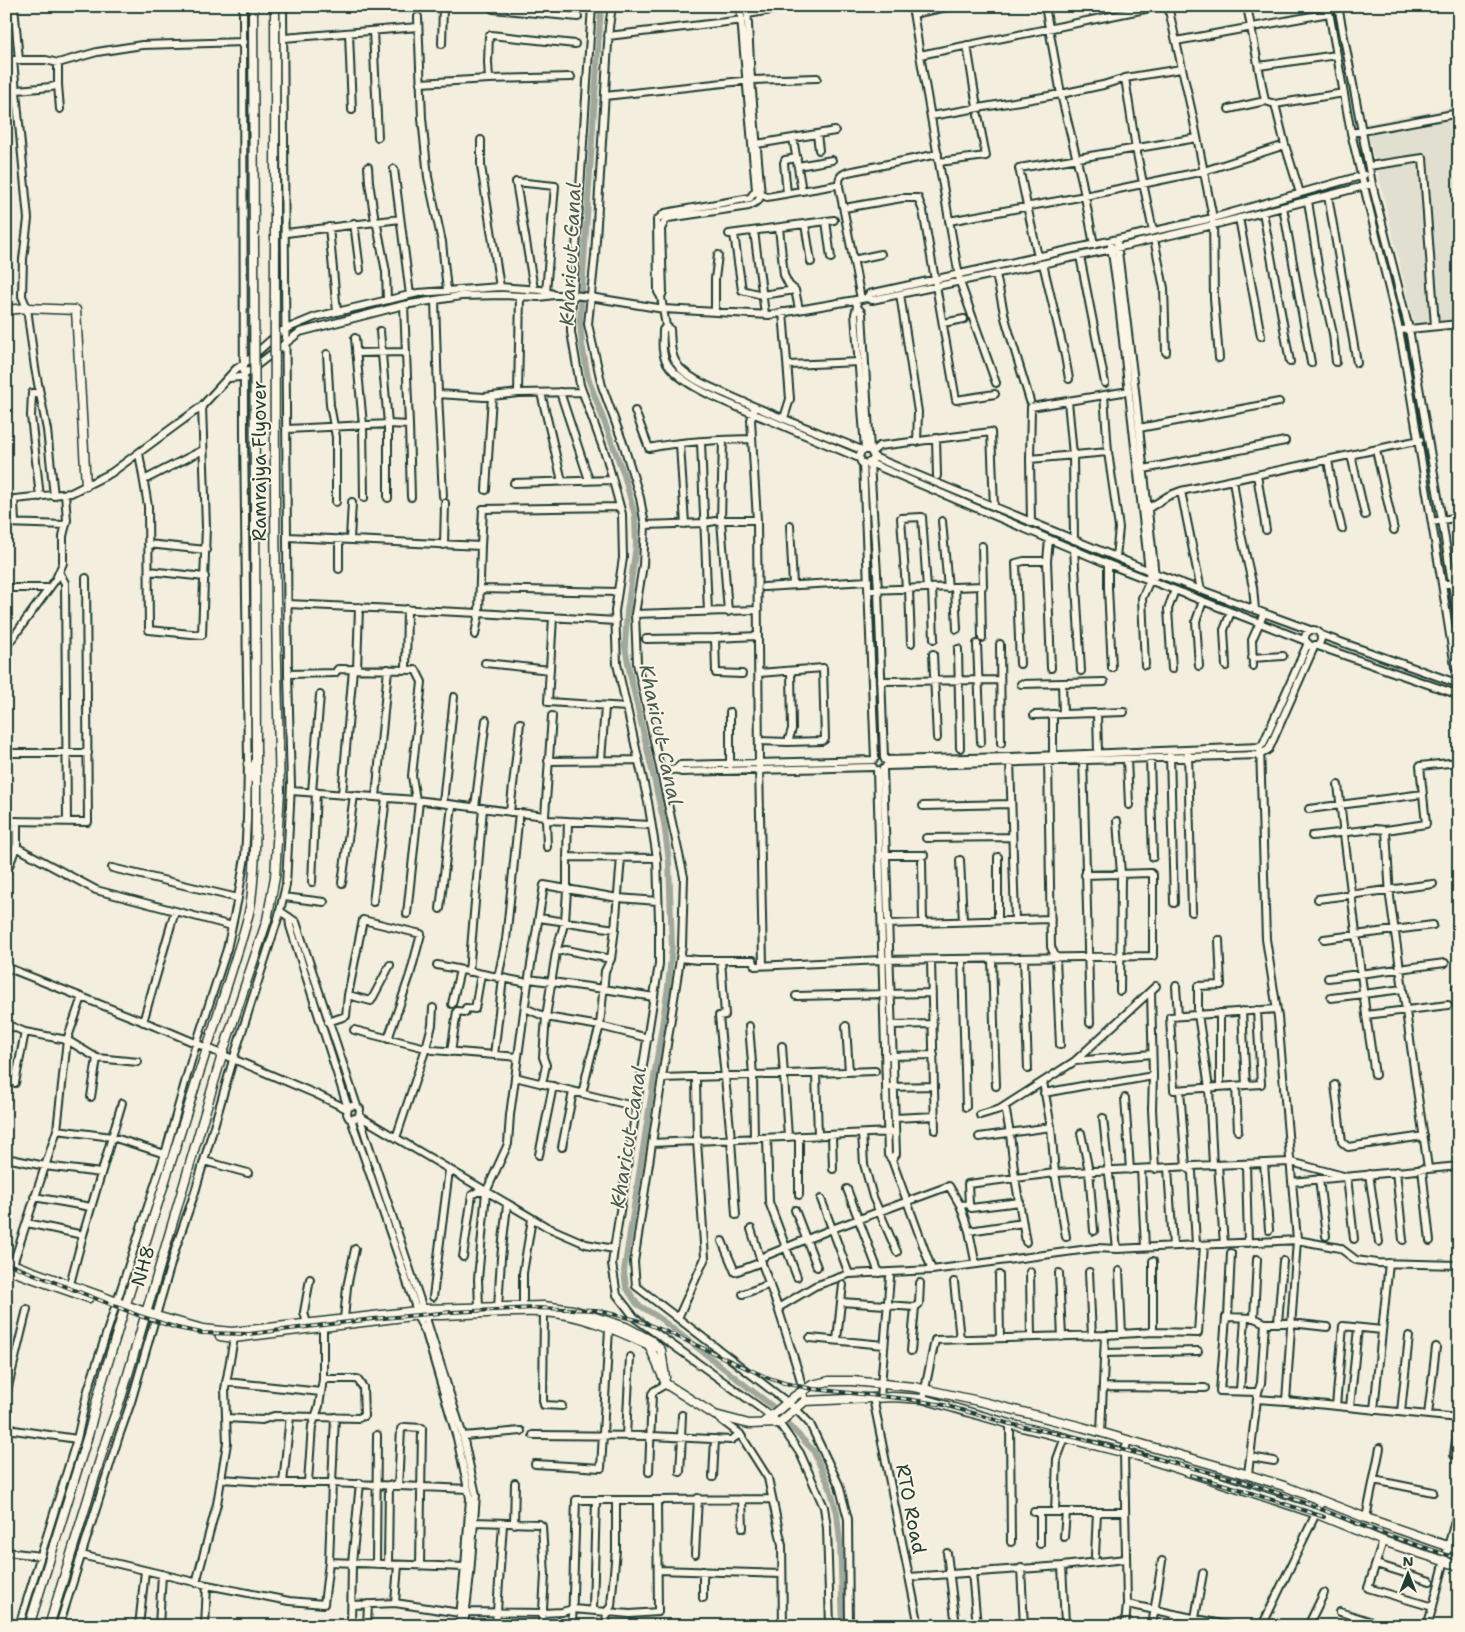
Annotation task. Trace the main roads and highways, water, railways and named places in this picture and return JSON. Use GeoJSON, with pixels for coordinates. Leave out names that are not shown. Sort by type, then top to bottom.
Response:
{"type":"FeatureCollection","features":[{"type":"Feature","properties":{"kind":"main road","name":"Ramrajya Flyover"},"geometry":{"type":"LineString","coordinates":[[29,1626],[89,1432],[124,1308],[243,935],[251,903],[254,868],[256,783],[253,6]]}},
{"type":"Feature","properties":{"kind":"main road","name":"Ramrajya Flyover"},"geometry":{"type":"LineString","coordinates":[[268,915],[275,877],[280,791],[276,523],[274,6]]}},
{"type":"Feature","properties":{"kind":"main road"},"geometry":{"type":"LineString","coordinates":[[6,310],[27,308],[76,310],[86,486]]}},
{"type":"Feature","properties":{"kind":"main road"},"geometry":{"type":"LineString","coordinates":[[248,764],[256,783]]}},
{"type":"Feature","properties":{"kind":"main road","name":"NH8"},"geometry":{"type":"LineString","coordinates":[[49,1626],[146,1314],[222,1055],[268,915]]}},
{"type":"Feature","properties":{"kind":"main road"},"geometry":{"type":"LineString","coordinates":[[8,1265],[124,1308],[202,1334],[234,1338],[421,1313],[544,1312],[572,1316],[630,1336],[649,1345],[666,1384],[715,1415],[749,1424],[779,1423],[805,1402],[876,1398],[923,1399],[1010,1424],[1124,1453],[1245,1490],[1317,1514],[1383,1541],[1459,1566]]}},
{"type":"Feature","properties":{"kind":"main road"},"geometry":{"type":"LineString","coordinates":[[156,1318],[203,1329],[232,1332],[344,1319],[479,1308],[544,1306],[574,1310],[626,1327],[652,1341],[661,1350],[666,1384]]}},
{"type":"Feature","properties":{"kind":"main road"},"geometry":{"type":"LineString","coordinates":[[763,1424],[802,1391],[812,1385],[830,1381],[852,1381],[925,1389],[1101,1432],[1248,1474],[1459,1550]]}},
{"type":"Feature","properties":{"kind":"waterway","name":"Kharicut Canal"},"geometry":{"type":"LineString","coordinates":[[601,6],[580,321],[588,378],[624,475],[635,516],[636,545],[627,612],[625,646],[664,823],[669,862],[672,947],[668,987],[624,1271],[626,1287],[637,1304],[658,1317],[772,1406]]}},
{"type":"Feature","properties":{"kind":"waterway","name":"Kharicut Canal"},"geometry":{"type":"LineString","coordinates":[[788,1424],[813,1450],[830,1488],[837,1513],[843,1626]]}},
{"type":"Feature","properties":{"kind":"railway"},"geometry":{"type":"LineString","coordinates":[[6,1263],[140,1316],[177,1328],[202,1333],[249,1334],[373,1319],[452,1312],[535,1308],[596,1310],[637,1320],[766,1377],[784,1383],[813,1389],[944,1405],[1010,1424],[1078,1438],[1239,1480],[1287,1496],[1382,1533],[1459,1559]]}},
{"type":"Feature","properties":{"kind":"railway"},"geometry":{"type":"LineString","coordinates":[[1191,1475],[1324,1517]]}}]}
